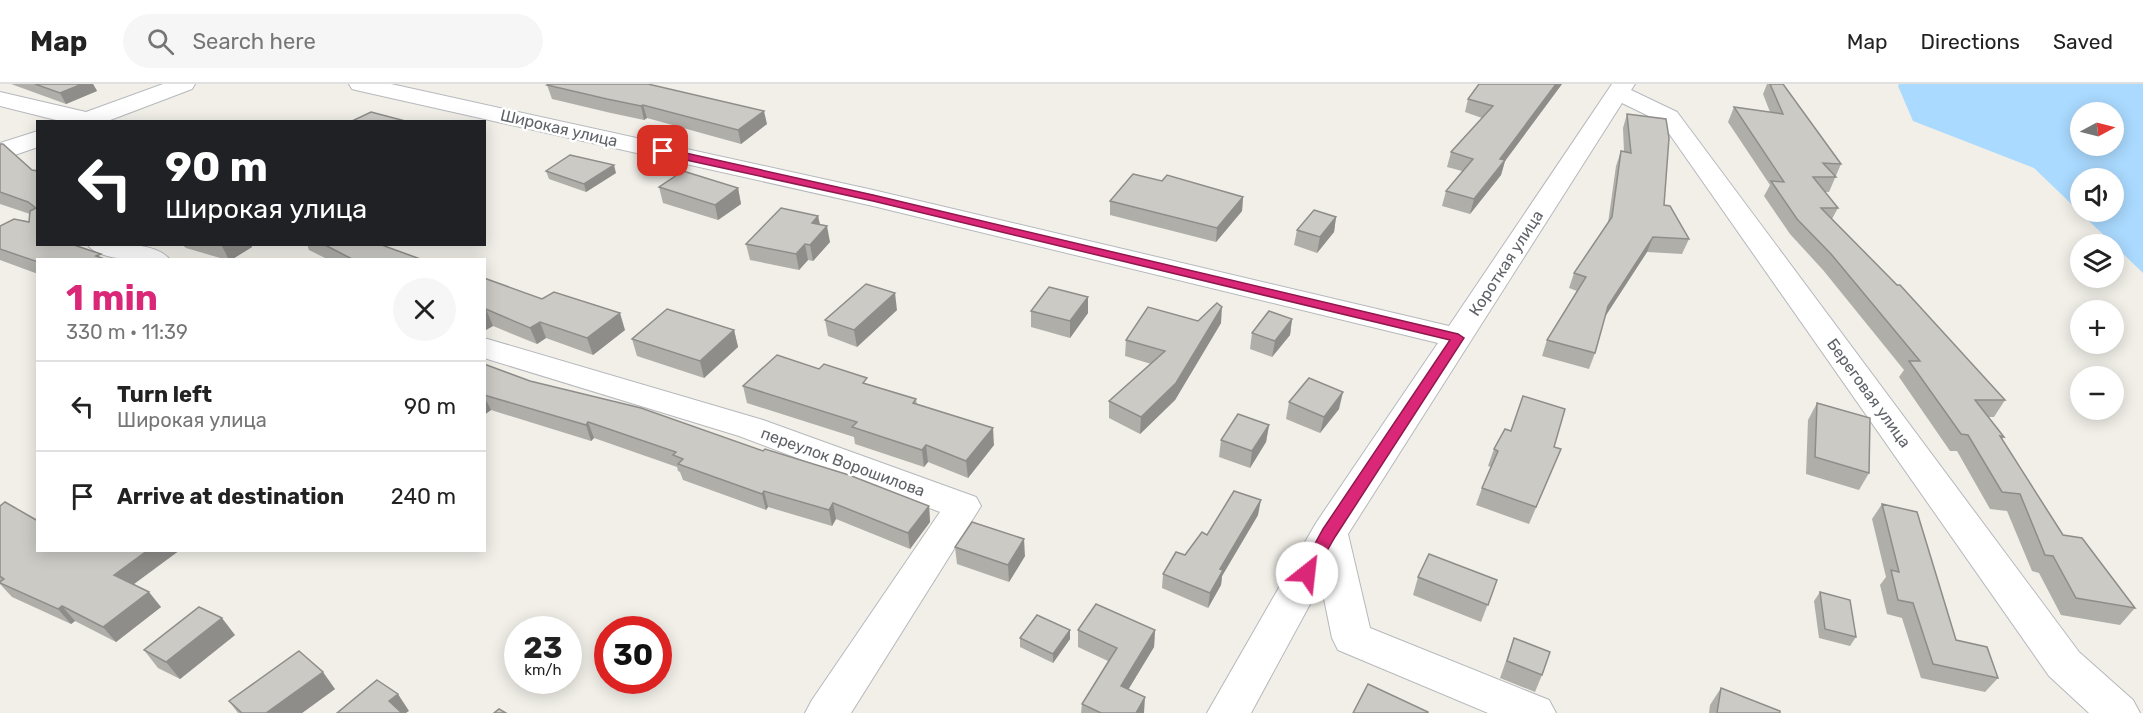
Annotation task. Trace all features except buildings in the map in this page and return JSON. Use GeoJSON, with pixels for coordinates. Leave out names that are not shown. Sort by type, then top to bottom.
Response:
{"type":"FeatureCollection","features":[{"type":"Feature","properties":{"kind":"street"},"geometry":{"type":"LineString","coordinates":[[87,120],[184,84]]}},
{"type":"Feature","properties":{"kind":"street","name":"Широкая улица"},"geometry":{"type":"LineString","coordinates":[[360,84],[873,198],[1458,338]]}},
{"type":"Feature","properties":{"kind":"street","name":"Короткая улица"},"geometry":{"type":"LineString","coordinates":[[1229,713],[1329,533],[1621,88]]}},
{"type":"Feature","properties":{"kind":"street","name":"Береговая улица"},"geometry":{"type":"LineString","coordinates":[[1621,88],[1669,117],[2064,664],[2118,713]]}},
{"type":"Feature","properties":{"kind":"street"},"geometry":{"type":"LineString","coordinates":[[0,99],[80,120]]}},
{"type":"Feature","properties":{"kind":"street"},"geometry":{"type":"LineString","coordinates":[[0,152],[36,139]]}},
{"type":"Feature","properties":{"kind":"street"},"geometry":{"type":"LineString","coordinates":[[108,246],[149,258]]}},
{"type":"Feature","properties":{"kind":"street","name":"переулок Ворошилова"},"geometry":{"type":"LineString","coordinates":[[486,349],[751,428],[963,506],[827,713]]}},
{"type":"Feature","properties":{"kind":"street"},"geometry":{"type":"LineString","coordinates":[[1329,533],[1352,638],[1534,713]]}},
{"type":"Feature","properties":{"kind":"water"},"geometry":{"type":"Polygon","coordinates":[[[1899,84],[2143,84],[2143,273],[2124,255],[2124,234],[2103,234],[2090,222],[2124,222],[2124,168],[2070,168],[2070,203],[2034,168],[1913,121],[1899,84]]]}},
{"type":"Feature","properties":{"kind":"route"},"geometry":{"type":"LineString","coordinates":[[663,151],[873,198],[1458,338],[1329,533],[1307,573]]}}]}
